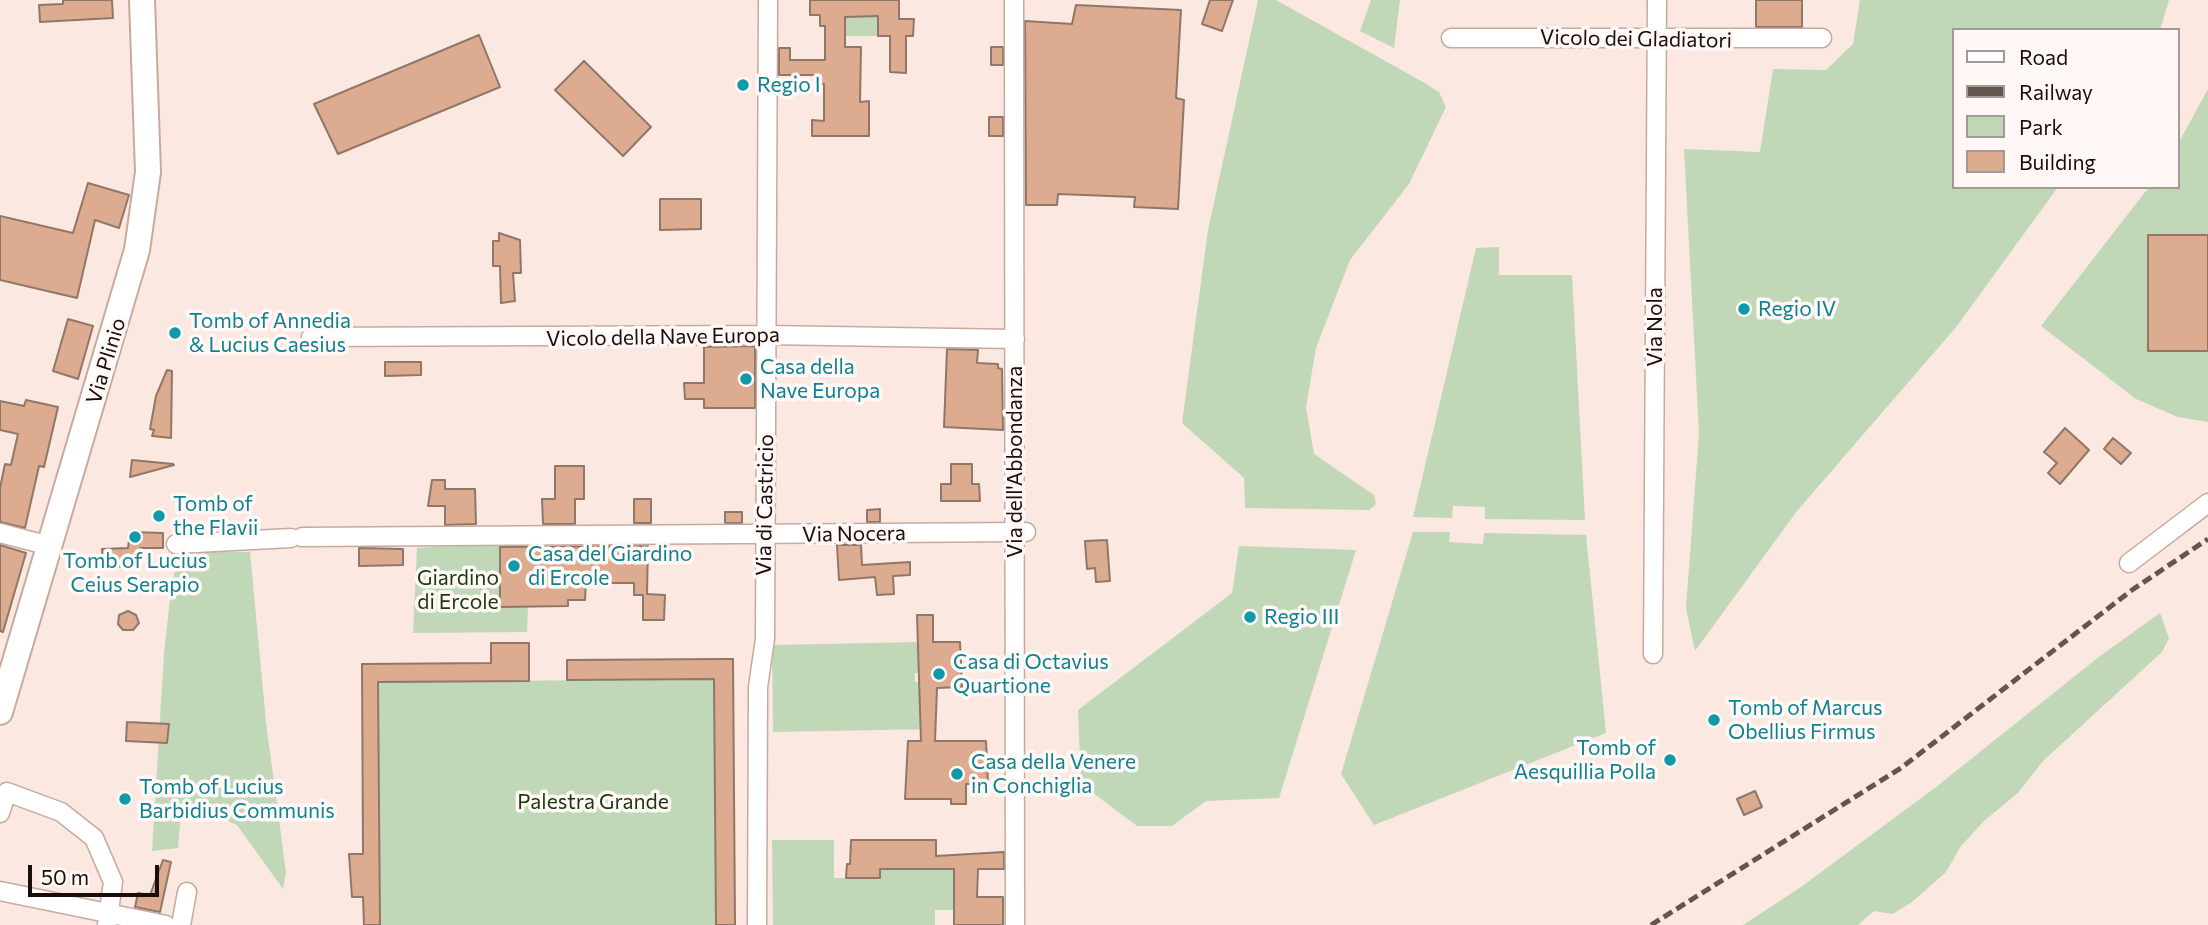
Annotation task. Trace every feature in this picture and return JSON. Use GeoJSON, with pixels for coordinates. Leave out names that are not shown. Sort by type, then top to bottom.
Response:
{"type":"FeatureCollection","features":[{"type":"Feature","properties":{"kind":"street","name":"Via Plinio"},"geometry":{"type":"LineString","coordinates":[[0,712],[116,331],[144,209],[148,172],[142,0]]}},
{"type":"Feature","properties":{"kind":"street","name":"Via di Castricio"},"geometry":{"type":"LineString","coordinates":[[757,925],[758,687],[765,639],[768,0]]}},
{"type":"Feature","properties":{"kind":"street","name":"Via dell'Abbondanza"},"geometry":{"type":"LineString","coordinates":[[1014,0],[1015,338],[1022,532],[1015,925]]}},
{"type":"Feature","properties":{"kind":"street","name":"Via Nola"},"geometry":{"type":"LineString","coordinates":[[1653,654],[1657,0]]}},
{"type":"Feature","properties":{"kind":"street","name":"Vicolo dei Gladiatori"},"geometry":{"type":"LineString","coordinates":[[1451,38],[1822,38]]}},
{"type":"Feature","properties":{"kind":"street","name":"Vicolo della Nave Europa"},"geometry":{"type":"LineString","coordinates":[[311,337],[767,335],[1015,338]]}},
{"type":"Feature","properties":{"kind":"street"},"geometry":{"type":"LineString","coordinates":[[2129,563],[2208,503]]}},
{"type":"Feature","properties":{"kind":"street","name":"Via Nocera"},"geometry":{"type":"LineString","coordinates":[[176,544],[296,538],[1022,532]]}},
{"type":"Feature","properties":{"kind":"street"},"geometry":{"type":"LineString","coordinates":[[0,533],[50,546]]}},
{"type":"Feature","properties":{"kind":"street"},"geometry":{"type":"LineString","coordinates":[[0,813],[6,792],[61,813],[79,823],[94,838],[113,882],[109,919]]}},
{"type":"Feature","properties":{"kind":"street"},"geometry":{"type":"LineString","coordinates":[[0,891],[109,919],[166,925]]}},
{"type":"Feature","properties":{"kind":"street"},"geometry":{"type":"LineString","coordinates":[[181,925],[187,892]]}},
{"type":"Feature","properties":{"kind":"green space"},"geometry":{"type":"Polygon","coordinates":[[[1258,0],[1276,0],[1423,82],[1439,92],[1446,107],[1409,184],[1350,260],[1316,348],[1306,407],[1314,454],[1374,495],[1376,504],[1369,510],[1245,508],[1244,478],[1182,423],[1208,230],[1258,0]]]}},
{"type":"Feature","properties":{"kind":"green space"},"geometry":{"type":"Polygon","coordinates":[[[1371,0],[1400,0],[1394,48],[1360,31],[1371,0]]]}},
{"type":"Feature","properties":{"kind":"green space"},"geometry":{"type":"Polygon","coordinates":[[[1860,0],[2169,0],[2161,28],[1952,28],[1952,189],[2057,189],[1957,326],[1797,511],[1695,651],[1686,608],[1699,433],[1684,149],[1760,152],[1773,69],[1826,70],[1853,44],[1860,0]]]}},
{"type":"Feature","properties":{"kind":"green space"},"geometry":{"type":"Polygon","coordinates":[[[845,17],[878,17],[878,36],[845,36],[845,17]]]}},
{"type":"Feature","properties":{"kind":"green space"},"geometry":{"type":"Polygon","coordinates":[[[2208,89],[2208,422],[2178,417],[2136,399],[2041,326],[2147,189],[2180,189],[2180,140],[2208,89]]]}},
{"type":"Feature","properties":{"kind":"green space"},"geometry":{"type":"Polygon","coordinates":[[[1499,247],[1499,275],[1572,275],[1585,520],[1485,519],[1485,507],[1453,506],[1452,518],[1413,517],[1476,248],[1499,247]]]}},
{"type":"Feature","properties":{"kind":"green space"},"geometry":{"type":"Polygon","coordinates":[[[1413,532],[1450,532],[1449,542],[1483,544],[1484,533],[1586,535],[1606,733],[1374,825],[1341,774],[1413,532]]]}},
{"type":"Feature","properties":{"kind":"green space","name":"Giardino di Ercole"},"geometry":{"type":"Polygon","coordinates":[[[500,542],[500,607],[528,607],[527,632],[413,633],[417,548],[500,542]]]}},
{"type":"Feature","properties":{"kind":"green space"},"geometry":{"type":"Polygon","coordinates":[[[1239,546],[1356,550],[1279,798],[1206,801],[1172,826],[1137,826],[1081,784],[1078,710],[1232,593],[1239,546]]]}},
{"type":"Feature","properties":{"kind":"green space"},"geometry":{"type":"Polygon","coordinates":[[[182,551],[250,552],[266,722],[286,872],[283,889],[237,825],[199,809],[181,813],[178,848],[152,851],[164,653],[172,581],[182,551]]]}},
{"type":"Feature","properties":{"kind":"green space"},"geometry":{"type":"Polygon","coordinates":[[[2160,613],[2169,638],[2162,652],[2043,761],[2018,793],[1984,821],[1961,846],[1946,872],[1912,902],[1893,914],[1874,911],[1858,925],[1743,925],[1801,887],[1936,787],[2100,656],[2160,613]]]}},
{"type":"Feature","properties":{"kind":"green space"},"geometry":{"type":"Polygon","coordinates":[[[920,642],[929,673],[915,673],[915,682],[929,682],[935,729],[773,732],[772,645],[920,642]]]}},
{"type":"Feature","properties":{"kind":"green space","name":"Palestra Grande"},"geometry":{"type":"Polygon","coordinates":[[[714,679],[716,925],[380,925],[378,682],[714,679]]]}},
{"type":"Feature","properties":{"kind":"green space"},"geometry":{"type":"Polygon","coordinates":[[[772,840],[834,840],[834,878],[880,878],[880,869],[969,869],[954,883],[954,910],[935,910],[935,925],[773,925],[772,840]]]}},
{"type":"Feature","properties":{"kind":"building"},"geometry":{"type":"Polygon","coordinates":[[[63,0],[112,0],[113,18],[40,22],[39,5],[63,4],[63,0]]]}},
{"type":"Feature","properties":{"kind":"building"},"geometry":{"type":"Polygon","coordinates":[[[810,0],[899,0],[899,19],[914,19],[913,36],[906,36],[906,73],[890,72],[890,36],[878,36],[878,16],[845,17],[845,47],[861,47],[860,102],[869,101],[869,136],[812,136],[812,120],[824,121],[824,84],[817,84],[817,75],[779,75],[779,48],[790,48],[790,60],[825,60],[825,26],[820,26],[820,15],[810,15],[810,0]]]}},
{"type":"Feature","properties":{"kind":"building"},"geometry":{"type":"Polygon","coordinates":[[[1210,0],[1233,0],[1222,31],[1202,24],[1210,0]]]}},
{"type":"Feature","properties":{"kind":"building"},"geometry":{"type":"Polygon","coordinates":[[[1756,0],[1802,0],[1802,27],[1756,27],[1756,0]]]}},
{"type":"Feature","properties":{"kind":"building"},"geometry":{"type":"Polygon","coordinates":[[[1076,5],[1181,10],[1176,98],[1184,100],[1178,209],[1134,207],[1135,197],[1058,194],[1057,205],[1026,205],[1025,21],[1072,24],[1076,5]]]}},
{"type":"Feature","properties":{"kind":"building"},"geometry":{"type":"Polygon","coordinates":[[[479,35],[500,87],[338,154],[314,104],[479,35]]]}},
{"type":"Feature","properties":{"kind":"building"},"geometry":{"type":"Polygon","coordinates":[[[991,47],[1003,47],[1003,65],[991,65],[991,47]]]}},
{"type":"Feature","properties":{"kind":"building"},"geometry":{"type":"Polygon","coordinates":[[[584,61],[651,127],[623,156],[555,90],[584,61]]]}},
{"type":"Feature","properties":{"kind":"building"},"geometry":{"type":"Polygon","coordinates":[[[989,117],[1003,117],[1003,136],[989,136],[989,117]]]}},
{"type":"Feature","properties":{"kind":"building"},"geometry":{"type":"Polygon","coordinates":[[[88,183],[129,195],[119,228],[95,220],[77,298],[0,280],[0,216],[73,233],[88,183]]]}},
{"type":"Feature","properties":{"kind":"building"},"geometry":{"type":"Polygon","coordinates":[[[660,199],[701,199],[701,229],[660,230],[660,199]]]}},
{"type":"Feature","properties":{"kind":"building"},"geometry":{"type":"Polygon","coordinates":[[[499,233],[520,240],[521,273],[513,273],[515,301],[501,303],[500,266],[493,266],[493,241],[499,241],[499,233]]]}},
{"type":"Feature","properties":{"kind":"building"},"geometry":{"type":"Polygon","coordinates":[[[2148,235],[2208,235],[2208,351],[2148,351],[2148,235]]]}},
{"type":"Feature","properties":{"kind":"building"},"geometry":{"type":"Polygon","coordinates":[[[68,319],[93,326],[78,379],[53,371],[68,319]]]}},
{"type":"Feature","properties":{"kind":"building","name":"Casa della Nave Europa"},"geometry":{"type":"Polygon","coordinates":[[[755,346],[755,408],[704,408],[704,399],[685,399],[684,383],[704,383],[704,347],[755,346]]]}},
{"type":"Feature","properties":{"kind":"building"},"geometry":{"type":"Polygon","coordinates":[[[947,349],[978,350],[977,363],[998,364],[998,368],[1002,369],[1003,430],[944,427],[947,349]]]}},
{"type":"Feature","properties":{"kind":"building"},"geometry":{"type":"Polygon","coordinates":[[[385,362],[421,362],[421,375],[385,376],[385,362]]]}},
{"type":"Feature","properties":{"kind":"building"},"geometry":{"type":"Polygon","coordinates":[[[167,370],[172,371],[171,438],[152,436],[154,430],[150,429],[156,396],[167,370]]]}},
{"type":"Feature","properties":{"kind":"building"},"geometry":{"type":"Polygon","coordinates":[[[26,400],[58,407],[44,467],[39,466],[25,528],[0,522],[0,488],[5,464],[11,465],[18,434],[0,430],[0,401],[24,406],[26,400]]]}},
{"type":"Feature","properties":{"kind":"building"},"geometry":{"type":"Polygon","coordinates":[[[2065,428],[2089,450],[2060,484],[2048,473],[2057,463],[2044,452],[2065,428]]]}},
{"type":"Feature","properties":{"kind":"building"},"geometry":{"type":"Polygon","coordinates":[[[2113,438],[2131,453],[2121,464],[2104,449],[2113,438]]]}},
{"type":"Feature","properties":{"kind":"building"},"geometry":{"type":"Polygon","coordinates":[[[132,460],[173,464],[174,465],[130,477],[132,460]]]}},
{"type":"Feature","properties":{"kind":"building"},"geometry":{"type":"Polygon","coordinates":[[[951,464],[972,464],[972,484],[979,484],[980,501],[941,501],[941,484],[951,484],[951,464]]]}},
{"type":"Feature","properties":{"kind":"building"},"geometry":{"type":"Polygon","coordinates":[[[555,466],[584,466],[584,499],[575,499],[575,524],[543,524],[542,499],[555,499],[555,466]]]}},
{"type":"Feature","properties":{"kind":"building"},"geometry":{"type":"Polygon","coordinates":[[[432,480],[445,480],[445,489],[475,489],[476,524],[445,525],[445,506],[428,506],[432,480]]]}},
{"type":"Feature","properties":{"kind":"building"},"geometry":{"type":"Polygon","coordinates":[[[634,499],[651,499],[651,523],[634,523],[634,499]]]}},
{"type":"Feature","properties":{"kind":"building"},"geometry":{"type":"Polygon","coordinates":[[[880,509],[880,522],[867,522],[867,510],[880,509]]]}},
{"type":"Feature","properties":{"kind":"building"},"geometry":{"type":"Polygon","coordinates":[[[725,512],[742,512],[742,523],[725,523],[725,512]]]}},
{"type":"Feature","properties":{"kind":"building"},"geometry":{"type":"Polygon","coordinates":[[[130,532],[163,533],[163,548],[140,548],[140,566],[103,567],[102,549],[128,548],[130,532]]]}},
{"type":"Feature","properties":{"kind":"building"},"geometry":{"type":"Polygon","coordinates":[[[1107,540],[1110,581],[1096,582],[1095,568],[1087,569],[1085,541],[1107,540]]]}},
{"type":"Feature","properties":{"kind":"building"},"geometry":{"type":"Polygon","coordinates":[[[0,545],[26,553],[3,632],[0,631],[0,545]]]}},
{"type":"Feature","properties":{"kind":"building"},"geometry":{"type":"Polygon","coordinates":[[[837,545],[861,545],[862,565],[910,562],[910,575],[893,576],[894,594],[877,595],[875,577],[839,580],[837,545]]]}},
{"type":"Feature","properties":{"kind":"building"},"geometry":{"type":"Polygon","coordinates":[[[648,546],[647,594],[665,595],[664,620],[643,620],[643,595],[634,595],[634,583],[586,583],[585,600],[568,600],[568,606],[500,607],[500,547],[648,546]]]}},
{"type":"Feature","properties":{"kind":"building"},"geometry":{"type":"Polygon","coordinates":[[[359,548],[403,549],[403,565],[359,566],[359,548]]]}},
{"type":"Feature","properties":{"kind":"building"},"geometry":{"type":"Polygon","coordinates":[[[128,611],[136,615],[139,623],[133,630],[123,630],[118,624],[119,615],[128,611]]]}},
{"type":"Feature","properties":{"kind":"building"},"geometry":{"type":"Polygon","coordinates":[[[917,615],[933,615],[933,642],[960,642],[962,687],[937,688],[935,741],[986,741],[988,784],[966,784],[966,804],[951,804],[951,799],[905,799],[908,741],[921,741],[917,615]]]}},
{"type":"Feature","properties":{"kind":"building"},"geometry":{"type":"Polygon","coordinates":[[[491,643],[529,643],[529,681],[378,682],[380,925],[364,925],[363,897],[352,897],[349,854],[363,854],[362,664],[491,663],[491,643]]]}},
{"type":"Feature","properties":{"kind":"building"},"geometry":{"type":"Polygon","coordinates":[[[733,659],[735,925],[716,925],[714,679],[567,680],[567,660],[733,659]]]}},
{"type":"Feature","properties":{"kind":"building"},"geometry":{"type":"Polygon","coordinates":[[[127,722],[169,724],[167,743],[126,741],[127,722]]]}},
{"type":"Feature","properties":{"kind":"building"},"geometry":{"type":"Polygon","coordinates":[[[1755,791],[1762,807],[1744,815],[1737,799],[1755,791]]]}},
{"type":"Feature","properties":{"kind":"building"},"geometry":{"type":"Polygon","coordinates":[[[851,840],[936,840],[936,856],[1004,852],[1004,869],[978,869],[977,897],[1003,897],[1003,925],[954,925],[954,869],[880,869],[880,878],[846,878],[847,864],[850,864],[851,840]]]}},
{"type":"Feature","properties":{"kind":"building"},"geometry":{"type":"Polygon","coordinates":[[[163,860],[171,862],[160,912],[135,907],[138,893],[150,895],[163,860]]]}},
{"type":"Feature","properties":{"kind":"railway"},"geometry":{"type":"LineString","coordinates":[[1651,925],[1901,768],[2132,590],[2208,539]]}},
{"type":"Feature","properties":{"kind":"place","name":"Regio I"},"geometry":{"type":"Point","coordinates":[743,85]}},
{"type":"Feature","properties":{"kind":"place","name":"Regio IV"},"geometry":{"type":"Point","coordinates":[1744,309]}},
{"type":"Feature","properties":{"kind":"place","name":"Tomb of Annedia & Lucius Caesius"},"geometry":{"type":"Point","coordinates":[175,333]}},
{"type":"Feature","properties":{"kind":"place","name":"Casa della Nave Europa"},"geometry":{"type":"Point","coordinates":[746,379]}},
{"type":"Feature","properties":{"kind":"place","name":"Tomb of the Flavii"},"geometry":{"type":"Point","coordinates":[159,516]}},
{"type":"Feature","properties":{"kind":"place","name":"Tomb of Lucius Ceius Serapio"},"geometry":{"type":"Point","coordinates":[135,537]}},
{"type":"Feature","properties":{"kind":"place","name":"Casa del Giardino di Ercole"},"geometry":{"type":"Point","coordinates":[514,566]}},
{"type":"Feature","properties":{"kind":"place","name":"Regio III"},"geometry":{"type":"Point","coordinates":[1250,617]}},
{"type":"Feature","properties":{"kind":"place","name":"Casa di Octavius Quartione"},"geometry":{"type":"Point","coordinates":[939,674]}},
{"type":"Feature","properties":{"kind":"place","name":"Tomb of Marcus Obellius Firmus"},"geometry":{"type":"Point","coordinates":[1714,720]}},
{"type":"Feature","properties":{"kind":"place","name":"Tomb of Aesquillia Polla"},"geometry":{"type":"Point","coordinates":[1670,760]}},
{"type":"Feature","properties":{"kind":"place","name":"Casa della Venere in Conchiglia"},"geometry":{"type":"Point","coordinates":[957,774]}},
{"type":"Feature","properties":{"kind":"place","name":"Tomb of Lucius Barbidius Communis"},"geometry":{"type":"Point","coordinates":[125,799]}}]}
